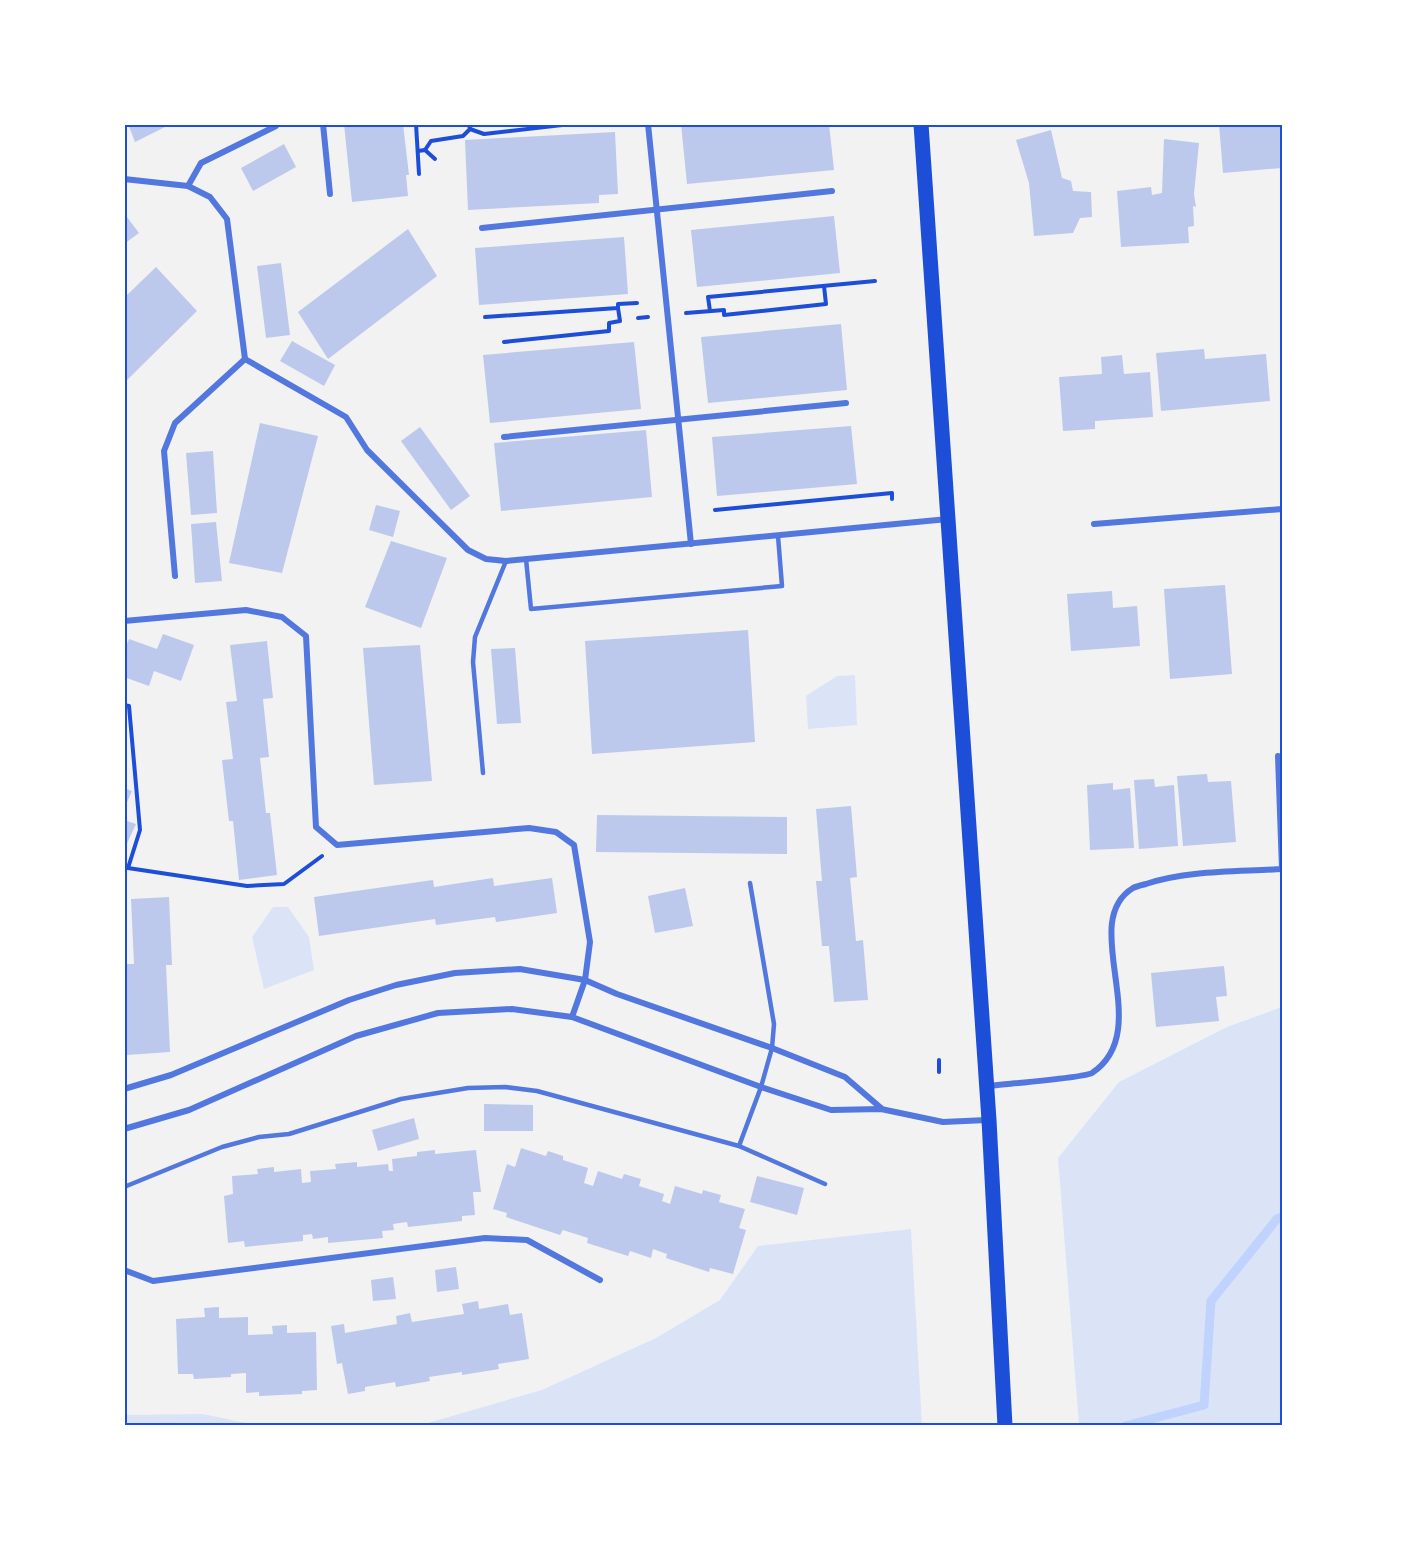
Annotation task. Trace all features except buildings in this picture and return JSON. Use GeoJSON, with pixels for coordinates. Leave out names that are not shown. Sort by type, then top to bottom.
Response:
{"type":"FeatureCollection","features":[{"type":"Feature","properties":{"kind":"main road"},"geometry":{"type":"LineString","coordinates":[[921,124],[989,1120],[1005,1425]]}},
{"type":"Feature","properties":{"kind":"street"},"geometry":{"type":"LineString","coordinates":[[323,124],[330,194]]}},
{"type":"Feature","properties":{"kind":"street"},"geometry":{"type":"LineString","coordinates":[[648,124],[691,544]]}},
{"type":"Feature","properties":{"kind":"street"},"geometry":{"type":"LineString","coordinates":[[188,186],[201,163],[276,126]]}},
{"type":"Feature","properties":{"kind":"street"},"geometry":{"type":"LineString","coordinates":[[124,179],[188,186],[210,197],[226,219],[244,358]]}},
{"type":"Feature","properties":{"kind":"street"},"geometry":{"type":"LineString","coordinates":[[482,228],[832,191]]}},
{"type":"Feature","properties":{"kind":"street"},"geometry":{"type":"LineString","coordinates":[[244,358],[346,417],[368,450],[468,550],[486,559],[506,561],[949,519]]}},
{"type":"Feature","properties":{"kind":"street"},"geometry":{"type":"LineString","coordinates":[[175,576],[164,451],[175,423],[244,358]]}},
{"type":"Feature","properties":{"kind":"street"},"geometry":{"type":"LineString","coordinates":[[504,436],[846,403]]}},
{"type":"Feature","properties":{"kind":"street"},"geometry":{"type":"LineString","coordinates":[[1094,524],[1282,508]]}},
{"type":"Feature","properties":{"kind":"street"},"geometry":{"type":"LineString","coordinates":[[124,621],[246,610],[282,617],[306,636],[316,827],[337,845],[529,828],[556,832],[574,845],[590,942],[585,980],[572,1017]]}},
{"type":"Feature","properties":{"kind":"street"},"geometry":{"type":"LineString","coordinates":[[986,1086],[1090,1074],[1108,1058],[1117,1042],[1119,1022],[1111,926],[1118,903],[1133,888],[1168,877],[1282,870],[1278,756]]}},
{"type":"Feature","properties":{"kind":"street"},"geometry":{"type":"LineString","coordinates":[[124,1089],[171,1075],[349,1000],[396,985],[455,973],[520,969],[585,980],[617,994],[772,1048],[846,1077],[881,1109]]}},
{"type":"Feature","properties":{"kind":"street"},"geometry":{"type":"LineString","coordinates":[[124,1129],[189,1110],[356,1036],[438,1013],[512,1009],[572,1017],[761,1087],[831,1110],[881,1109],[943,1122],[989,1120]]}},
{"type":"Feature","properties":{"kind":"street"},"geometry":{"type":"LineString","coordinates":[[124,1270],[153,1281],[485,1238],[527,1240],[600,1280]]}},
{"type":"Feature","properties":{"kind":"lane"},"geometry":{"type":"LineString","coordinates":[[526,559],[531,609],[577,605],[782,586],[778,536]]}},
{"type":"Feature","properties":{"kind":"lane"},"geometry":{"type":"LineString","coordinates":[[483,773],[473,662],[475,636],[506,561]]}},
{"type":"Feature","properties":{"kind":"lane"},"geometry":{"type":"LineString","coordinates":[[739,1146],[761,1087],[772,1048],[774,1024],[750,883]]}},
{"type":"Feature","properties":{"kind":"lane"},"geometry":{"type":"LineString","coordinates":[[124,1187],[222,1147],[259,1137],[289,1134],[401,1099],[468,1088],[505,1087],[537,1090],[739,1146],[825,1184]]}},
{"type":"Feature","properties":{"kind":"path"},"geometry":{"type":"LineString","coordinates":[[416,124],[419,174]]}},
{"type":"Feature","properties":{"kind":"path"},"geometry":{"type":"LineString","coordinates":[[418,151],[425,150],[431,141],[463,136],[470,127],[484,134],[572,124]]}},
{"type":"Feature","properties":{"kind":"path"},"geometry":{"type":"LineString","coordinates":[[425,150],[435,159]]}},
{"type":"Feature","properties":{"kind":"path"},"geometry":{"type":"LineString","coordinates":[[710,311],[708,297],[875,281]]}},
{"type":"Feature","properties":{"kind":"path"},"geometry":{"type":"LineString","coordinates":[[685,314],[724,309],[724,315],[826,304],[824,286]]}},
{"type":"Feature","properties":{"kind":"path"},"geometry":{"type":"LineString","coordinates":[[504,342],[609,331],[609,323],[620,321],[618,304],[637,303]]}},
{"type":"Feature","properties":{"kind":"path"},"geometry":{"type":"LineString","coordinates":[[485,317],[618,308]]}},
{"type":"Feature","properties":{"kind":"path"},"geometry":{"type":"LineString","coordinates":[[638,318],[652,317]]}},
{"type":"Feature","properties":{"kind":"path"},"geometry":{"type":"LineString","coordinates":[[715,510],[891,493],[892,499]]}},
{"type":"Feature","properties":{"kind":"path"},"geometry":{"type":"LineString","coordinates":[[124,705],[129,706],[140,830],[128,868],[247,886],[284,884],[337,845]]}},
{"type":"Feature","properties":{"kind":"path"},"geometry":{"type":"LineString","coordinates":[[939,1060],[939,1072]]}},
{"type":"Feature","properties":{"kind":"shaded area"},"geometry":{"type":"Polygon","coordinates":[[[855,675],[857,725],[808,729],[806,696],[837,676],[855,675]]]}},
{"type":"Feature","properties":{"kind":"shaded area"},"geometry":{"type":"Polygon","coordinates":[[[273,907],[288,907],[309,937],[314,970],[264,989],[252,937],[273,907]]]}},
{"type":"Feature","properties":{"kind":"shaded area"},"geometry":{"type":"Polygon","coordinates":[[[1282,1007],[1282,1425],[1079,1425],[1058,1158],[1119,1082],[1227,1027],[1282,1007]]]}},
{"type":"Feature","properties":{"kind":"shaded area"},"geometry":{"type":"Polygon","coordinates":[[[911,1229],[922,1425],[421,1425],[542,1390],[656,1338],[720,1300],[758,1246],[911,1229]]]}},
{"type":"Feature","properties":{"kind":"shaded area"},"geometry":{"type":"Polygon","coordinates":[[[203,1414],[255,1425],[125,1425],[125,1415],[203,1414]]]}},
{"type":"Feature","properties":{"kind":"waterway"},"geometry":{"type":"LineString","coordinates":[[1125,1426],[1204,1405],[1211,1301],[1277,1219],[1282,1217]]}}]}
